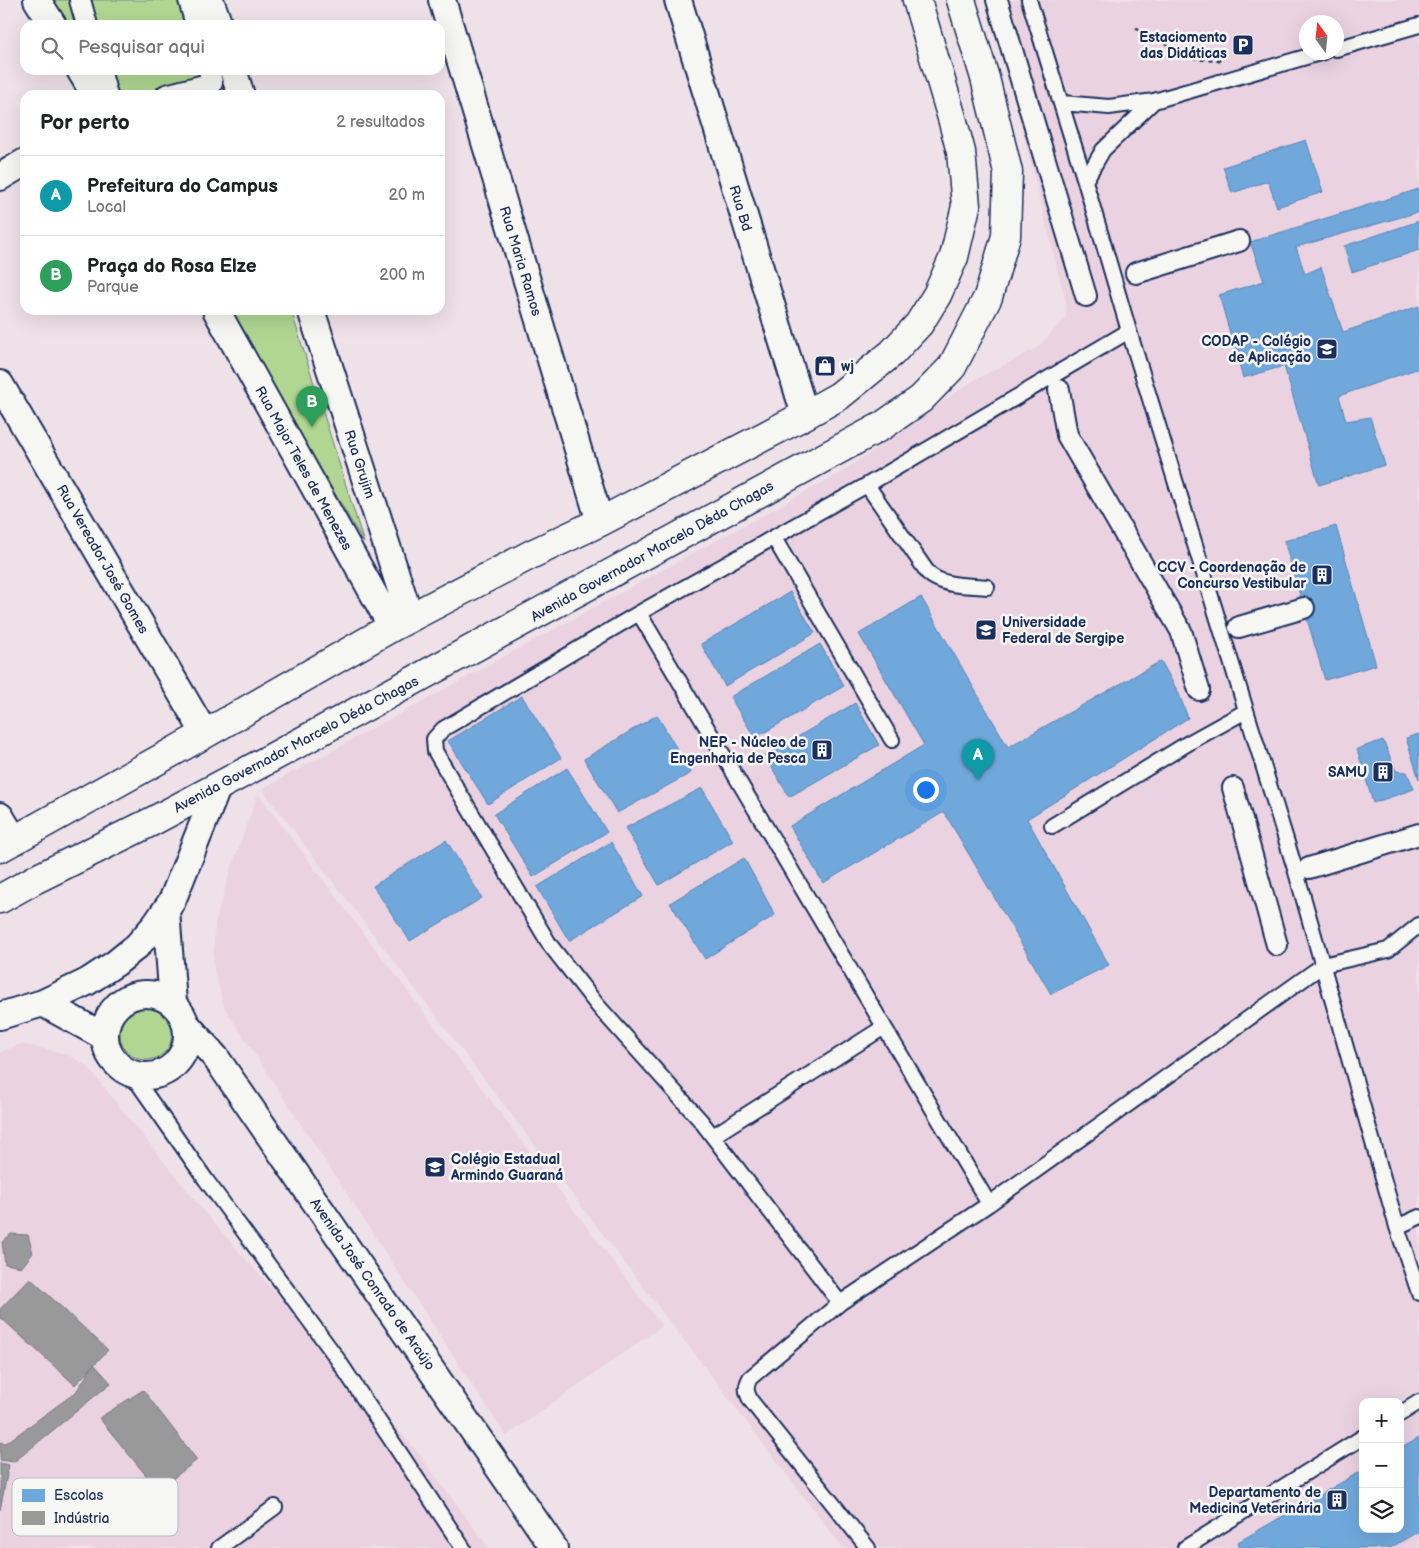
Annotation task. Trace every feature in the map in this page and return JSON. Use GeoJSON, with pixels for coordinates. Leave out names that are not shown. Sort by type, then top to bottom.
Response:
{"type":"FeatureCollection","features":[{"type":"Feature","properties":{"kind":"main road"},"geometry":{"type":"LineString","coordinates":[[7,844],[401,622],[532,554],[600,522],[805,415],[839,396],[892,353],[919,324],[937,296],[954,257],[966,206],[961,152],[917,0]]}},
{"type":"Feature","properties":{"kind":"main road","name":"Avenida Governador Marcelo Déda Chagas"},"geometry":{"type":"LineString","coordinates":[[0,899],[218,786],[882,426],[921,399],[952,366],[988,297],[1006,236],[1008,172],[985,78],[961,0]]}},
{"type":"Feature","properties":{"kind":"street"},"geometry":{"type":"LineString","coordinates":[[38,0],[50,20]]}},
{"type":"Feature","properties":{"kind":"street"},"geometry":{"type":"LineString","coordinates":[[80,0],[86,20]]}},
{"type":"Feature","properties":{"kind":"street"},"geometry":{"type":"LineString","coordinates":[[189,0],[195,20]]}},
{"type":"Feature","properties":{"kind":"street"},"geometry":{"type":"LineString","coordinates":[[210,0],[216,20]]}},
{"type":"Feature","properties":{"kind":"street","name":"Rua Maria Ramos"},"geometry":{"type":"LineString","coordinates":[[442,0],[600,522]]}},
{"type":"Feature","properties":{"kind":"street","name":"Rua Bd"},"geometry":{"type":"LineString","coordinates":[[678,0],[805,415]]}},
{"type":"Feature","properties":{"kind":"street"},"geometry":{"type":"LineString","coordinates":[[997,0],[1086,296]]}},
{"type":"Feature","properties":{"kind":"street"},"geometry":{"type":"LineString","coordinates":[[83,75],[92,90]]}},
{"type":"Feature","properties":{"kind":"street"},"geometry":{"type":"LineString","coordinates":[[101,75],[106,90]]}},
{"type":"Feature","properties":{"kind":"street"},"geometry":{"type":"LineString","coordinates":[[185,90],[212,83],[210,75]]}},
{"type":"Feature","properties":{"kind":"street"},"geometry":{"type":"LineString","coordinates":[[235,75],[239,90]]}},
{"type":"Feature","properties":{"kind":"street"},"geometry":{"type":"LineString","coordinates":[[0,177],[20,165]]}},
{"type":"Feature","properties":{"kind":"street"},"geometry":{"type":"LineString","coordinates":[[1136,273],[1239,241]]}},
{"type":"Feature","properties":{"kind":"street","name":"Rua Major Teles de Menezes"},"geometry":{"type":"LineString","coordinates":[[219,315],[401,622]]}},
{"type":"Feature","properties":{"kind":"street","name":"Rua Grujim"},"geometry":{"type":"LineString","coordinates":[[311,315],[401,622]]}},
{"type":"Feature","properties":{"kind":"street","name":"Rua Vereador José Gomes"},"geometry":{"type":"LineString","coordinates":[[0,384],[205,734]]}},
{"type":"Feature","properties":{"kind":"street"},"geometry":{"type":"LineString","coordinates":[[1059,390],[1067,435],[1181,631],[1199,690]]}},
{"type":"Feature","properties":{"kind":"street"},"geometry":{"type":"LineString","coordinates":[[1239,627],[1304,608]]}},
{"type":"Feature","properties":{"kind":"street"},"geometry":{"type":"LineString","coordinates":[[0,1016],[44,1003],[87,982],[116,963],[137,946],[172,902],[218,786]]}},
{"type":"Feature","properties":{"kind":"street"},"geometry":{"type":"LineString","coordinates":[[1233,788],[1278,945]]}},
{"type":"Feature","properties":{"kind":"street"},"geometry":{"type":"LineString","coordinates":[[0,816],[7,844]]}},
{"type":"Feature","properties":{"kind":"street"},"geometry":{"type":"LineString","coordinates":[[1309,868],[1419,834]]}},
{"type":"Feature","properties":{"kind":"street"},"geometry":{"type":"LineString","coordinates":[[166,910],[180,1014],[188,1038],[185,1050],[179,1061],[168,1070],[154,1075],[140,1076],[126,1072],[108,1051],[105,1037],[107,1023],[114,1010],[124,1000],[136,995],[149,994],[162,997],[180,1014]]}},
{"type":"Feature","properties":{"kind":"street"},"geometry":{"type":"LineString","coordinates":[[44,1003],[105,1037]]}},
{"type":"Feature","properties":{"kind":"street","name":"Avenida José Conrado de Araújo"},"geometry":{"type":"LineString","coordinates":[[180,1014],[216,1058],[554,1548]]}},
{"type":"Feature","properties":{"kind":"lane"},"geometry":{"type":"LineString","coordinates":[[1029,0],[1086,181],[1129,331],[1294,863],[1398,1227],[1419,1293]]}},
{"type":"Feature","properties":{"kind":"lane"},"geometry":{"type":"LineString","coordinates":[[1344,47],[1419,25]]}},
{"type":"Feature","properties":{"kind":"lane"},"geometry":{"type":"LineString","coordinates":[[1062,104],[1109,107],[1154,101],[1299,59]]}},
{"type":"Feature","properties":{"kind":"lane"},"geometry":{"type":"LineString","coordinates":[[1086,181],[1103,150],[1154,101]]}},
{"type":"Feature","properties":{"kind":"lane"},"geometry":{"type":"LineString","coordinates":[[840,1303],[701,1121],[598,1006],[550,945],[435,751],[434,739],[443,729],[639,614],[867,485],[1129,331]]}},
{"type":"Feature","properties":{"kind":"lane"},"geometry":{"type":"LineString","coordinates":[[867,485],[928,573],[935,579],[943,582],[986,587]]}},
{"type":"Feature","properties":{"kind":"lane"},"geometry":{"type":"LineString","coordinates":[[774,538],[892,740]]}},
{"type":"Feature","properties":{"kind":"lane"},"geometry":{"type":"LineString","coordinates":[[639,614],[989,1204]]}},
{"type":"Feature","properties":{"kind":"lane"},"geometry":{"type":"LineString","coordinates":[[1052,826],[1190,742],[1246,711]]}},
{"type":"Feature","properties":{"kind":"lane"},"geometry":{"type":"LineString","coordinates":[[868,1548],[750,1401],[746,1388],[750,1378],[840,1303],[989,1204],[1323,965],[1388,950],[1419,925]]}},
{"type":"Feature","properties":{"kind":"lane"},"geometry":{"type":"LineString","coordinates":[[713,1136],[884,1027]]}},
{"type":"Feature","properties":{"kind":"lane"},"geometry":{"type":"LineString","coordinates":[[131,1073],[206,1180],[334,1354],[463,1548]]}},
{"type":"Feature","properties":{"kind":"lane"},"geometry":{"type":"LineString","coordinates":[[1398,1227],[1419,1217]]}},
{"type":"Feature","properties":{"kind":"lane"},"geometry":{"type":"LineString","coordinates":[[1404,1411],[1419,1402]]}},
{"type":"Feature","properties":{"kind":"lane"},"geometry":{"type":"LineString","coordinates":[[1185,1548],[1359,1439]]}},
{"type":"Feature","properties":{"kind":"lane"},"geometry":{"type":"LineString","coordinates":[[219,1548],[275,1507]]}},
{"type":"Feature","properties":{"kind":"path"},"geometry":{"type":"LineString","coordinates":[[1136,28],[1197,59],[1223,61]]}},
{"type":"Feature","properties":{"kind":"shaded area","name":"Universidade Federal de Sergipe"},"geometry":{"type":"Polygon","coordinates":[[[986,0],[1419,0],[1419,1548],[843,1548],[262,789],[842,472],[973,381],[1037,348],[1066,317],[1066,303],[1017,108],[986,0]]]}},
{"type":"Feature","properties":{"kind":"shaded area","name":"Colégio Estadual Armindo Guaraná"},"geometry":{"type":"Polygon","coordinates":[[[258,794],[662,1326],[506,1436],[224,1007],[213,965],[215,924],[230,871],[258,794]]]}},
{"type":"Feature","properties":{"kind":"shaded area"},"geometry":{"type":"Polygon","coordinates":[[[21,1044],[67,1054],[87,1066],[210,1219],[415,1449],[489,1548],[0,1548],[0,1052],[21,1044]]]}},
{"type":"Feature","properties":{"kind":"green space"},"geometry":{"type":"Polygon","coordinates":[[[48,0],[195,0],[201,20],[59,20],[48,0]]]}},
{"type":"Feature","properties":{"kind":"green space"},"geometry":{"type":"Polygon","coordinates":[[[92,75],[218,75],[223,90],[100,90],[92,75]]]}},
{"type":"Feature","properties":{"kind":"green space"},"geometry":{"type":"Polygon","coordinates":[[[231,315],[293,315],[364,543],[231,315]]]}},
{"type":"Feature","properties":{"kind":"green space"},"geometry":{"type":"Polygon","coordinates":[[[141,1008],[151,1008],[165,1015],[172,1029],[172,1039],[165,1053],[151,1060],[141,1060],[131,1056],[124,1049],[120,1039],[120,1029],[124,1019],[131,1012],[141,1008]]]}},
{"type":"Feature","properties":{"kind":"building: Escolas"},"geometry":{"type":"Polygon","coordinates":[[[1306,140],[1323,192],[1277,207],[1268,181],[1232,193],[1223,167],[1306,140]]]}},
{"type":"Feature","properties":{"kind":"building: Escolas","name":"CODAP - Colégio de Aplicação"},"geometry":{"type":"Polygon","coordinates":[[[1419,189],[1419,212],[1296,247],[1305,274],[1321,267],[1343,332],[1419,306],[1419,368],[1339,396],[1346,421],[1370,417],[1385,465],[1319,485],[1284,366],[1243,378],[1219,295],[1264,281],[1250,242],[1419,189]]]}},
{"type":"Feature","properties":{"kind":"building: Escolas"},"geometry":{"type":"Polygon","coordinates":[[[1419,221],[1419,250],[1352,272],[1344,246],[1419,221]]]}},
{"type":"Feature","properties":{"kind":"building: Escolas","name":"CCV - Coordenação de Concurso Vestibular"},"geometry":{"type":"Polygon","coordinates":[[[1336,526],[1376,665],[1325,680],[1284,541],[1336,526]]]}},
{"type":"Feature","properties":{"kind":"building: Escolas"},"geometry":{"type":"Polygon","coordinates":[[[790,592],[815,633],[725,686],[701,644],[790,592]]]}},
{"type":"Feature","properties":{"kind":"building: Escolas"},"geometry":{"type":"Polygon","coordinates":[[[921,597],[1008,747],[1161,661],[1179,694],[1188,718],[1027,819],[1109,965],[1051,994],[944,812],[823,883],[790,826],[924,745],[859,634],[921,597]]]}},
{"type":"Feature","properties":{"kind":"building: Escolas","name":"NEP - Núcleo de Engenharia de Pesca"},"geometry":{"type":"Polygon","coordinates":[[[820,644],[844,686],[755,738],[730,697],[820,644]]]}},
{"type":"Feature","properties":{"kind":"building: Escolas"},"geometry":{"type":"Polygon","coordinates":[[[522,696],[561,758],[488,804],[448,741],[522,696]]]}},
{"type":"Feature","properties":{"kind":"building: Escolas","name":"NEP - Núcleo de Engenharia de Pesca"},"geometry":{"type":"Polygon","coordinates":[[[855,703],[879,745],[789,797],[765,756],[855,703]]]}},
{"type":"Feature","properties":{"kind":"building: Escolas"},"geometry":{"type":"Polygon","coordinates":[[[657,715],[691,773],[617,813],[584,759],[657,715]]]}},
{"type":"Feature","properties":{"kind":"building: Escolas"},"geometry":{"type":"Polygon","coordinates":[[[1419,734],[1419,779],[1406,738],[1419,734]]]}},
{"type":"Feature","properties":{"kind":"building: Escolas","name":"SAMU"},"geometry":{"type":"Polygon","coordinates":[[[1383,740],[1396,771],[1407,772],[1414,789],[1373,803],[1357,749],[1383,740]]]}},
{"type":"Feature","properties":{"kind":"building: Escolas"},"geometry":{"type":"Polygon","coordinates":[[[567,768],[607,832],[533,877],[494,814],[567,768]]]}},
{"type":"Feature","properties":{"kind":"building: Escolas"},"geometry":{"type":"Polygon","coordinates":[[[702,788],[733,841],[659,885],[625,828],[702,788]]]}},
{"type":"Feature","properties":{"kind":"building: Escolas"},"geometry":{"type":"Polygon","coordinates":[[[446,840],[482,898],[410,941],[373,886],[446,840]]]}},
{"type":"Feature","properties":{"kind":"building: Escolas"},"geometry":{"type":"Polygon","coordinates":[[[611,842],[643,896],[569,941],[537,887],[611,842]]]}},
{"type":"Feature","properties":{"kind":"building: Escolas"},"geometry":{"type":"Polygon","coordinates":[[[744,858],[775,915],[705,959],[670,903],[744,858]]]}},
{"type":"Feature","properties":{"kind":"building: Escolas","name":"Departamento de Medicina Veterinária"},"geometry":{"type":"Polygon","coordinates":[[[1419,1438],[1419,1531],[1390,1548],[1240,1548],[1238,1542],[1359,1472],[1359,1533],[1404,1533],[1404,1447],[1419,1438]]]}},
{"type":"Feature","properties":{"kind":"building: Indústria"},"geometry":{"type":"Polygon","coordinates":[[[11,1234],[28,1235],[33,1253],[22,1267],[5,1264],[2,1242],[11,1234]]]}},
{"type":"Feature","properties":{"kind":"building: Indústria"},"geometry":{"type":"Polygon","coordinates":[[[30,1278],[108,1350],[75,1385],[0,1317],[0,1309],[30,1278]]]}},
{"type":"Feature","properties":{"kind":"building: Indústria"},"geometry":{"type":"Polygon","coordinates":[[[94,1364],[111,1383],[14,1462],[0,1460],[0,1442],[6,1443],[76,1392],[94,1364]]]}},
{"type":"Feature","properties":{"kind":"building: Indústria"},"geometry":{"type":"Polygon","coordinates":[[[143,1390],[197,1460],[174,1478],[148,1478],[99,1418],[143,1390]]]}},
{"type":"Feature","properties":{"kind":"building: Indústria"},"geometry":{"type":"Polygon","coordinates":[[[0,1463],[9,1465],[0,1510],[0,1463]]]}},
{"type":"Feature","properties":{"kind":"place","name":"Estaciomento das Didáticas"},"geometry":{"type":"Point","coordinates":[1243,45]}},
{"type":"Feature","properties":{"kind":"place","name":"CODAP - Colégio de Aplicação"},"geometry":{"type":"Point","coordinates":[1327,349]}},
{"type":"Feature","properties":{"kind":"place","name":"wj"},"geometry":{"type":"Point","coordinates":[825,366]}},
{"type":"Feature","properties":{"kind":"place","name":"Praça do Rosa Elze"},"geometry":{"type":"Point","coordinates":[312,427]}},
{"type":"Feature","properties":{"kind":"place","name":"CCV - Coordenação de Concurso Vestibular"},"geometry":{"type":"Point","coordinates":[1322,575]}},
{"type":"Feature","properties":{"kind":"place","name":"Universidade Federal de Sergipe"},"geometry":{"type":"Point","coordinates":[986,630]}},
{"type":"Feature","properties":{"kind":"place","name":"NEP - Núcleo de Engenharia de Pesca"},"geometry":{"type":"Point","coordinates":[822,750]}},
{"type":"Feature","properties":{"kind":"place","name":"SAMU"},"geometry":{"type":"Point","coordinates":[1383,772]}},
{"type":"Feature","properties":{"kind":"place","name":"Prefeitura do Campus"},"geometry":{"type":"Point","coordinates":[978,780]}},
{"type":"Feature","properties":{"kind":"place","name":"Colégio Estadual Armindo Guaraná"},"geometry":{"type":"Point","coordinates":[435,1167]}},
{"type":"Feature","properties":{"kind":"place","name":"Departamento de Medicina Veterinária"},"geometry":{"type":"Point","coordinates":[1337,1500]}}]}
